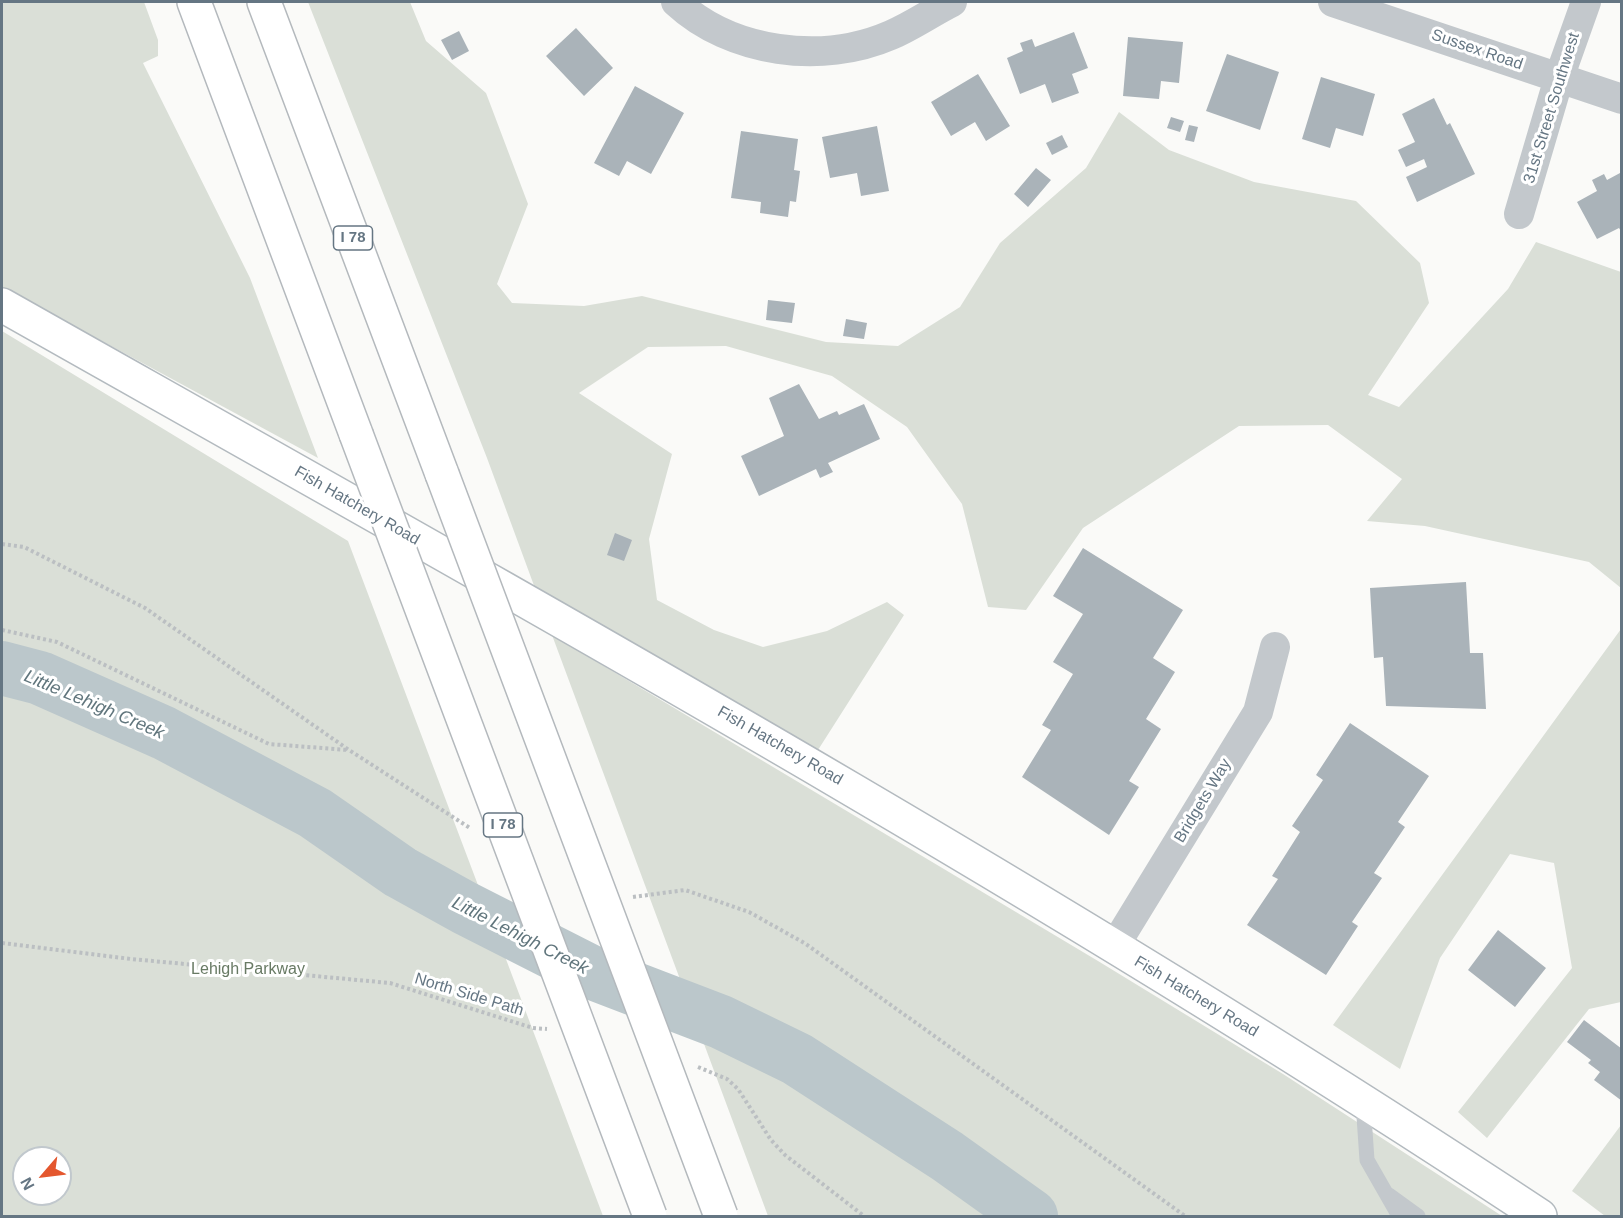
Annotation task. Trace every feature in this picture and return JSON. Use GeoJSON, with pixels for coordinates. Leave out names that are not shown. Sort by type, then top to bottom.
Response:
{"type":"FeatureCollection","features":[{"type":"Feature","properties":{"kind":"main road","name":"I 78"},"geometry":{"type":"LineString","coordinates":[[194,2],[650,1216]]}},
{"type":"Feature","properties":{"kind":"main road","name":"I 78"},"geometry":{"type":"LineString","coordinates":[[264,2],[721,1216]]}},
{"type":"Feature","properties":{"kind":"main road","name":"Fish Hatchery Road"},"geometry":{"type":"LineString","coordinates":[[2,306],[689,693],[908,821],[1363,1099],[1540,1216]]}},
{"type":"Feature","properties":{"kind":"street"},"geometry":{"type":"LineString","coordinates":[[676,2],[712,27],[745,41],[779,50],[822,51],[857,46],[891,35],[952,2]]}},
{"type":"Feature","properties":{"kind":"street","name":"Sussex Road"},"geometry":{"type":"LineString","coordinates":[[1333,2],[1622,99]]}},
{"type":"Feature","properties":{"kind":"street","name":"31st Street Southwest"},"geometry":{"type":"LineString","coordinates":[[1519,214],[1559,78],[1586,2]]}},
{"type":"Feature","properties":{"kind":"street","name":"Bridgets Way"},"geometry":{"type":"LineString","coordinates":[[1114,948],[1258,712],[1275,647]]}},
{"type":"Feature","properties":{"kind":"lane"},"geometry":{"type":"LineString","coordinates":[[1363,1099],[1367,1160],[1382,1190],[1399,1216]]}},
{"type":"Feature","properties":{"kind":"lane"},"geometry":{"type":"LineString","coordinates":[[1382,1190],[1418,1216]]}},
{"type":"Feature","properties":{"kind":"path"},"geometry":{"type":"LineString","coordinates":[[2,630],[57,642],[269,744],[349,750]]}},
{"type":"Feature","properties":{"kind":"path","name":"North Side Path"},"geometry":{"type":"LineString","coordinates":[[2,943],[131,959],[390,983],[533,1028],[556,1030]]}},
{"type":"Feature","properties":{"kind":"path"},"geometry":{"type":"LineString","coordinates":[[696,1066],[727,1079],[738,1089],[771,1140],[785,1155],[864,1216]]}},
{"type":"Feature","properties":{"kind":"green space"},"geometry":{"type":"Polygon","coordinates":[[[2,2],[144,2],[158,40],[158,56],[143,63],[250,278],[318,458],[2,287],[2,2]]]}},
{"type":"Feature","properties":{"kind":"green space"},"geometry":{"type":"Polygon","coordinates":[[[308,2],[410,2],[426,41],[486,93],[528,204],[497,284],[512,303],[584,306],[642,296],[826,342],[898,346],[960,307],[1000,243],[1086,168],[1119,112],[1169,150],[1254,182],[1356,201],[1420,263],[1429,303],[1368,395],[1399,407],[1508,289],[1536,242],[1621,272],[1621,588],[1589,562],[1425,526],[1367,521],[1402,479],[1328,425],[1239,426],[1083,528],[1026,610],[988,607],[962,504],[907,427],[832,376],[726,346],[648,347],[579,393],[672,454],[649,539],[657,600],[714,630],[763,647],[827,631],[887,602],[904,615],[818,750],[536,591],[487,458],[308,2]]]}},
{"type":"Feature","properties":{"kind":"green space","name":"Lehigh Parkway"},"geometry":{"type":"Polygon","coordinates":[[[2,331],[348,541],[603,1216],[2,1216],[2,331]]]}},
{"type":"Feature","properties":{"kind":"green space"},"geometry":{"type":"Polygon","coordinates":[[[1621,629],[1621,1002],[1589,1009],[1487,1138],[1458,1112],[1572,968],[1554,863],[1510,854],[1440,958],[1400,1069],[1333,1025],[1621,629]]]}},
{"type":"Feature","properties":{"kind":"green space"},"geometry":{"type":"Polygon","coordinates":[[[552,635],[1283,1074],[1502,1216],[768,1216],[552,635]]]}},
{"type":"Feature","properties":{"kind":"green space"},"geometry":{"type":"Polygon","coordinates":[[[1621,1125],[1621,1216],[1605,1216],[1572,1191],[1621,1125]]]}},
{"type":"Feature","properties":{"kind":"building"},"geometry":{"type":"Polygon","coordinates":[[[576,28],[613,68],[584,96],[546,56],[576,28]]]}},
{"type":"Feature","properties":{"kind":"building"},"geometry":{"type":"Polygon","coordinates":[[[459,31],[469,51],[452,60],[441,40],[459,31]]]}},
{"type":"Feature","properties":{"kind":"building"},"geometry":{"type":"Polygon","coordinates":[[[1074,32],[1088,68],[1072,74],[1079,93],[1052,103],[1045,84],[1020,94],[1007,58],[1023,51],[1020,43],[1032,39],[1035,47],[1074,32]]]}},
{"type":"Feature","properties":{"kind":"building"},"geometry":{"type":"Polygon","coordinates":[[[1128,37],[1183,42],[1179,83],[1161,81],[1159,99],[1123,96],[1128,37]]]}},
{"type":"Feature","properties":{"kind":"building"},"geometry":{"type":"Polygon","coordinates":[[[1227,54],[1279,72],[1260,130],[1206,111],[1227,54]]]}},
{"type":"Feature","properties":{"kind":"building"},"geometry":{"type":"Polygon","coordinates":[[[978,74],[1010,126],[986,141],[975,122],[951,136],[931,102],[978,74]]]}},
{"type":"Feature","properties":{"kind":"building"},"geometry":{"type":"Polygon","coordinates":[[[1321,77],[1375,94],[1363,136],[1336,128],[1330,148],[1302,139],[1321,77]]]}},
{"type":"Feature","properties":{"kind":"building"},"geometry":{"type":"Polygon","coordinates":[[[635,86],[684,113],[651,174],[627,161],[619,176],[594,163],[635,86]]]}},
{"type":"Feature","properties":{"kind":"building"},"geometry":{"type":"Polygon","coordinates":[[[1434,98],[1447,125],[1450,123],[1475,174],[1417,202],[1406,177],[1427,167],[1424,159],[1406,167],[1398,150],[1415,142],[1402,114],[1434,98]]]}},
{"type":"Feature","properties":{"kind":"building"},"geometry":{"type":"Polygon","coordinates":[[[1171,117],[1184,121],[1180,132],[1167,128],[1171,117]]]}},
{"type":"Feature","properties":{"kind":"building"},"geometry":{"type":"Polygon","coordinates":[[[1189,125],[1198,127],[1194,142],[1185,140],[1189,125]]]}},
{"type":"Feature","properties":{"kind":"building"},"geometry":{"type":"Polygon","coordinates":[[[877,126],[889,191],[861,196],[857,173],[830,178],[822,137],[877,126]]]}},
{"type":"Feature","properties":{"kind":"building"},"geometry":{"type":"Polygon","coordinates":[[[741,131],[798,139],[794,170],[800,171],[796,202],[790,201],[788,217],[760,213],[761,202],[731,198],[741,131]]]}},
{"type":"Feature","properties":{"kind":"building"},"geometry":{"type":"Polygon","coordinates":[[[1062,135],[1068,147],[1052,155],[1046,143],[1062,135]]]}},
{"type":"Feature","properties":{"kind":"building"},"geometry":{"type":"Polygon","coordinates":[[[1036,168],[1051,180],[1028,207],[1014,194],[1036,168]]]}},
{"type":"Feature","properties":{"kind":"building"},"geometry":{"type":"Polygon","coordinates":[[[1620,173],[1622,233],[1619,228],[1597,239],[1577,202],[1597,191],[1592,180],[1604,174],[1607,180],[1620,173]]]}},
{"type":"Feature","properties":{"kind":"building"},"geometry":{"type":"Polygon","coordinates":[[[768,300],[795,303],[792,323],[766,320],[768,300]]]}},
{"type":"Feature","properties":{"kind":"building"},"geometry":{"type":"Polygon","coordinates":[[[846,319],[867,323],[864,339],[843,336],[846,319]]]}},
{"type":"Feature","properties":{"kind":"building"},"geometry":{"type":"Polygon","coordinates":[[[799,384],[819,419],[837,411],[839,415],[864,404],[880,439],[828,463],[833,472],[820,478],[816,469],[759,496],[741,456],[784,436],[769,398],[799,384]]]}},
{"type":"Feature","properties":{"kind":"building"},"geometry":{"type":"Polygon","coordinates":[[[615,533],[632,540],[624,561],[607,555],[615,533]]]}},
{"type":"Feature","properties":{"kind":"building"},"geometry":{"type":"Polygon","coordinates":[[[1083,548],[1183,610],[1153,658],[1175,672],[1146,719],[1161,729],[1129,781],[1139,787],[1109,835],[1022,777],[1051,730],[1042,725],[1073,674],[1053,662],[1083,614],[1053,596],[1083,548]]]}},
{"type":"Feature","properties":{"kind":"building"},"geometry":{"type":"Polygon","coordinates":[[[1466,582],[1470,653],[1483,653],[1486,709],[1386,706],[1383,657],[1374,658],[1370,588],[1466,582]]]}},
{"type":"Feature","properties":{"kind":"building"},"geometry":{"type":"Polygon","coordinates":[[[1350,723],[1429,776],[1398,822],[1405,827],[1374,873],[1382,878],[1352,922],[1358,926],[1326,975],[1247,925],[1278,879],[1272,876],[1300,832],[1292,826],[1323,780],[1316,775],[1350,723]]]}},
{"type":"Feature","properties":{"kind":"building"},"geometry":{"type":"Polygon","coordinates":[[[1498,930],[1546,968],[1515,1007],[1468,970],[1498,930]]]}},
{"type":"Feature","properties":{"kind":"building"},"geometry":{"type":"Polygon","coordinates":[[[1584,1020],[1622,1049],[1622,1101],[1594,1080],[1600,1072],[1588,1063],[1591,1060],[1567,1042],[1584,1020]]]}},
{"type":"Feature","properties":{"kind":"waterway","name":"Little Lehigh Creek"},"geometry":{"type":"LineString","coordinates":[[2,668],[40,678],[164,733],[315,813],[400,872],[465,908],[593,973],[721,1022],[797,1059],[947,1156],[1031,1216]]}}]}
